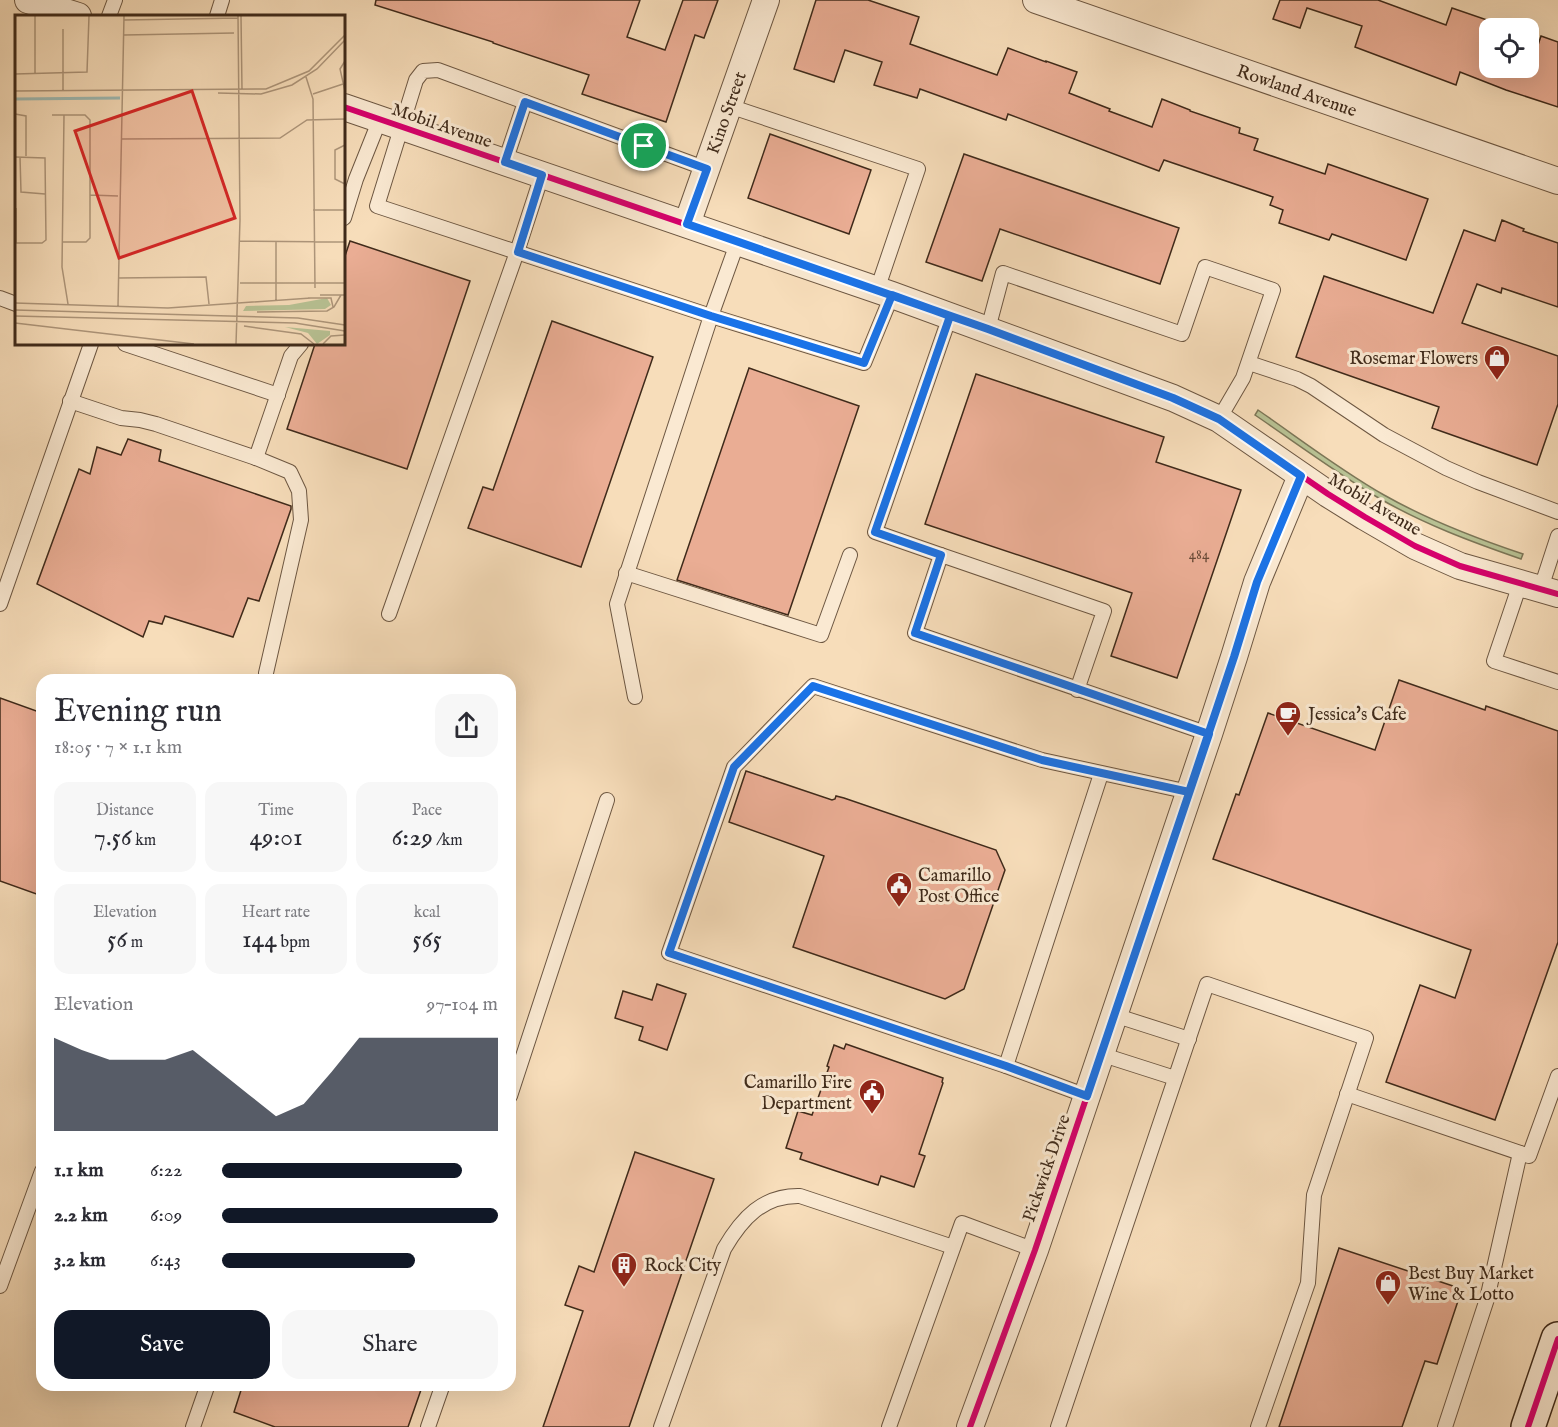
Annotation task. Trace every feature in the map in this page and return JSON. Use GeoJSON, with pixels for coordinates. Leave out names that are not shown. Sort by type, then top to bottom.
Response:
{"type":"FeatureCollection","features":[{"type":"Feature","properties":{"kind":"main road"},"geometry":{"type":"LineString","coordinates":[[1528,1427],[1558,1339]]}},
{"type":"Feature","properties":{"kind":"street"},"geometry":{"type":"LineString","coordinates":[[28,0],[75,15]]}},
{"type":"Feature","properties":{"kind":"street","name":"Kino Street"},"geometry":{"type":"LineString","coordinates":[[687,224],[766,0]]}},
{"type":"Feature","properties":{"kind":"street","name":"Rowland Avenue"},"geometry":{"type":"LineString","coordinates":[[1036,0],[1558,181]]}},
{"type":"Feature","properties":{"kind":"street","name":"Mobil Avenue"},"geometry":{"type":"LineString","coordinates":[[345,107],[738,241],[988,329],[1173,398],[1219,419],[1301,476],[1415,546],[1460,566],[1539,588]]}},
{"type":"Feature","properties":{"kind":"street","name":"Pickwick Drive"},"geometry":{"type":"LineString","coordinates":[[970,1427],[1035,1250],[1209,734],[1257,582],[1301,476]]}},
{"type":"Feature","properties":{"kind":"lane"},"geometry":{"type":"LineString","coordinates":[[109,15],[115,0]]}},
{"type":"Feature","properties":{"kind":"lane"},"geometry":{"type":"LineString","coordinates":[[217,15],[222,0]]}},
{"type":"Feature","properties":{"kind":"lane"},"geometry":{"type":"LineString","coordinates":[[345,215],[356,179],[423,71],[438,70],[707,169]]}},
{"type":"Feature","properties":{"kind":"lane"},"geometry":{"type":"LineString","coordinates":[[505,162],[525,102]]}},
{"type":"Feature","properties":{"kind":"lane"},"geometry":{"type":"LineString","coordinates":[[390,123],[377,206],[711,316],[864,363],[918,169],[729,106]]}},
{"type":"Feature","properties":{"kind":"lane"},"geometry":{"type":"LineString","coordinates":[[389,614],[518,252],[542,175]]}},
{"type":"Feature","properties":{"kind":"lane"},"geometry":{"type":"LineString","coordinates":[[635,697],[616,604],[738,241]]}},
{"type":"Feature","properties":{"kind":"lane"},"geometry":{"type":"LineString","coordinates":[[988,329],[1004,273],[1182,334],[1205,267],[1273,290],[1243,378],[1219,419]]}},
{"type":"Feature","properties":{"kind":"lane"},"geometry":{"type":"LineString","coordinates":[[0,298],[15,304]]}},
{"type":"Feature","properties":{"kind":"lane"},"geometry":{"type":"LineString","coordinates":[[950,316],[875,532],[1104,611],[1077,690]]}},
{"type":"Feature","properties":{"kind":"lane"},"geometry":{"type":"LineString","coordinates":[[0,604],[91,345]]}},
{"type":"Feature","properties":{"kind":"lane"},"geometry":{"type":"LineString","coordinates":[[128,345],[278,395]]}},
{"type":"Feature","properties":{"kind":"lane"},"geometry":{"type":"LineString","coordinates":[[256,458],[291,356],[300,345]]}},
{"type":"Feature","properties":{"kind":"lane"},"geometry":{"type":"LineString","coordinates":[[1249,363],[1311,386],[1384,435],[1446,468],[1558,512]]}},
{"type":"Feature","properties":{"kind":"lane"},"geometry":{"type":"LineString","coordinates":[[70,401],[121,418],[156,424],[290,472],[299,491],[302,520],[266,673]]}},
{"type":"Feature","properties":{"kind":"lane"},"geometry":{"type":"LineString","coordinates":[[1558,536],[1539,588],[1494,661],[1558,682]]}},
{"type":"Feature","properties":{"kind":"lane"},"geometry":{"type":"LineString","coordinates":[[626,573],[821,635],[850,555]]}},
{"type":"Feature","properties":{"kind":"lane"},"geometry":{"type":"LineString","coordinates":[[941,555],[915,633],[1209,734]]}},
{"type":"Feature","properties":{"kind":"lane"},"geometry":{"type":"LineString","coordinates":[[1087,1096],[1006,1066],[669,953],[734,767],[813,686],[1042,760],[1189,792]]}},
{"type":"Feature","properties":{"kind":"lane"},"geometry":{"type":"LineString","coordinates":[[1006,1066],[1101,774]]}},
{"type":"Feature","properties":{"kind":"lane"},"geometry":{"type":"LineString","coordinates":[[516,1078],[607,800]]}},
{"type":"Feature","properties":{"kind":"lane"},"geometry":{"type":"LineString","coordinates":[[1058,1427],[1207,984],[1366,1038],[1314,1195],[1308,1283],[1258,1427]]}},
{"type":"Feature","properties":{"kind":"lane"},"geometry":{"type":"LineString","coordinates":[[1114,1015],[1189,1039]]}},
{"type":"Feature","properties":{"kind":"lane"},"geometry":{"type":"LineString","coordinates":[[1100,1053],[1175,1078]]}},
{"type":"Feature","properties":{"kind":"lane"},"geometry":{"type":"LineString","coordinates":[[1347,1094],[1529,1156],[1558,1076]]}},
{"type":"Feature","properties":{"kind":"lane"},"geometry":{"type":"LineString","coordinates":[[1445,1427],[1488,1299],[1520,1153]]}},
{"type":"Feature","properties":{"kind":"lane"},"geometry":{"type":"LineString","coordinates":[[0,1286],[36,1187]]}},
{"type":"Feature","properties":{"kind":"lane"},"geometry":{"type":"LineString","coordinates":[[662,1427],[724,1249],[740,1225],[764,1204],[781,1197],[800,1196],[953,1247]]}},
{"type":"Feature","properties":{"kind":"lane"},"geometry":{"type":"LineString","coordinates":[[889,1427],[962,1223],[1035,1250]]}},
{"type":"Feature","properties":{"kind":"lane"},"geometry":{"type":"LineString","coordinates":[[193,1427],[206,1391]]}},
{"type":"Feature","properties":{"kind":"lane"},"geometry":{"type":"LineString","coordinates":[[428,1427],[441,1391]]}},
{"type":"Feature","properties":{"kind":"green space"},"geometry":{"type":"Polygon","coordinates":[[[1258,410],[1336,465],[1384,495],[1452,528],[1523,554],[1521,559],[1466,539],[1394,507],[1255,415],[1258,410]]]}},
{"type":"Feature","properties":{"kind":"building"},"geometry":{"type":"Polygon","coordinates":[[[376,0],[640,0],[627,37],[665,50],[683,0],[718,0],[704,38],[695,35],[666,122],[582,94],[589,75],[375,5],[376,0]]]}},
{"type":"Feature","properties":{"kind":"building"},"geometry":{"type":"Polygon","coordinates":[[[816,0],[868,0],[919,17],[910,44],[997,75],[1008,48],[1077,72],[1069,93],[1152,127],[1162,99],[1240,128],[1239,133],[1258,139],[1254,150],[1325,174],[1328,164],[1428,199],[1406,260],[1332,234],[1329,240],[1279,223],[1283,210],[1270,205],[1273,197],[1164,160],[1159,171],[1008,114],[1006,120],[920,89],[917,98],[874,85],[882,62],[845,50],[834,82],[794,69],[816,0]]]}},
{"type":"Feature","properties":{"kind":"building"},"geometry":{"type":"Polygon","coordinates":[[[1280,0],[1378,0],[1446,25],[1452,8],[1481,18],[1479,18],[1479,78],[1539,78],[1541,36],[1558,42],[1558,107],[1460,72],[1456,85],[1355,47],[1362,26],[1307,8],[1300,28],[1273,19],[1280,0]]]}},
{"type":"Feature","properties":{"kind":"building"},"geometry":{"type":"Polygon","coordinates":[[[770,134],[871,170],[849,234],[748,198],[770,134]]]}},
{"type":"Feature","properties":{"kind":"building"},"geometry":{"type":"Polygon","coordinates":[[[964,154],[1179,228],[1160,284],[1000,229],[982,281],[926,262],[964,154]]]}},
{"type":"Feature","properties":{"kind":"building"},"geometry":{"type":"Polygon","coordinates":[[[1502,220],[1524,229],[1523,231],[1558,243],[1558,307],[1502,288],[1501,293],[1477,284],[1462,323],[1558,356],[1558,404],[1537,465],[1432,428],[1439,407],[1296,357],[1324,276],[1433,313],[1464,230],[1495,241],[1502,220]]]}},
{"type":"Feature","properties":{"kind":"building"},"geometry":{"type":"Polygon","coordinates":[[[350,241],[470,281],[407,469],[287,429],[315,345],[345,345],[345,256],[350,241]]]}},
{"type":"Feature","properties":{"kind":"building"},"geometry":{"type":"Polygon","coordinates":[[[552,321],[653,357],[581,567],[468,528],[483,487],[493,490],[552,321]]]}},
{"type":"Feature","properties":{"kind":"building"},"geometry":{"type":"Polygon","coordinates":[[[749,368],[859,406],[788,615],[677,580],[749,368]]]}},
{"type":"Feature","properties":{"kind":"building"},"geometry":{"type":"Polygon","coordinates":[[[976,374],[1164,437],[1156,462],[1241,490],[1177,678],[1111,656],[1132,593],[925,524],[976,374]]]}},
{"type":"Feature","properties":{"kind":"building"},"geometry":{"type":"Polygon","coordinates":[[[128,439],[161,450],[159,461],[291,506],[259,601],[248,598],[233,637],[165,616],[162,624],[149,621],[143,637],[37,584],[79,469],[90,474],[97,447],[121,455],[128,439]]]}},
{"type":"Feature","properties":{"kind":"building"},"geometry":{"type":"Polygon","coordinates":[[[1399,680],[1485,710],[1486,706],[1558,731],[1558,942],[1495,1120],[1386,1082],[1420,985],[1455,998],[1471,950],[1213,859],[1268,713],[1375,750],[1399,680]]]}},
{"type":"Feature","properties":{"kind":"building"},"geometry":{"type":"Polygon","coordinates":[[[0,698],[36,711],[36,894],[0,881],[0,698]]]}},
{"type":"Feature","properties":{"kind":"building","name":"Camarillo Post Office"},"geometry":{"type":"Polygon","coordinates":[[[746,771],[832,800],[836,796],[844,798],[996,850],[1005,870],[964,989],[945,999],[793,947],[824,856],[729,822],[746,771]]]}},
{"type":"Feature","properties":{"kind":"building"},"geometry":{"type":"Polygon","coordinates":[[[657,984],[686,994],[667,1050],[639,1040],[643,1027],[615,1018],[623,991],[652,1000],[657,984]]]}},
{"type":"Feature","properties":{"kind":"building","name":"Camarillo Fire Department"},"geometry":{"type":"Polygon","coordinates":[[[846,1044],[943,1078],[919,1154],[925,1156],[914,1187],[881,1176],[878,1185],[800,1159],[802,1153],[786,1148],[798,1111],[812,1115],[829,1067],[827,1066],[834,1045],[844,1049],[846,1044]]]}},
{"type":"Feature","properties":{"kind":"building","name":"Rock City"},"geometry":{"type":"Polygon","coordinates":[[[635,1152],[714,1179],[629,1427],[543,1427],[583,1311],[565,1305],[579,1266],[594,1272],[635,1152]]]}},
{"type":"Feature","properties":{"kind":"building"},"geometry":{"type":"Polygon","coordinates":[[[1339,1248],[1462,1289],[1437,1364],[1425,1361],[1402,1427],[1279,1427],[1339,1248]]]}},
{"type":"Feature","properties":{"kind":"building"},"geometry":{"type":"Polygon","coordinates":[[[241,1391],[421,1391],[408,1427],[275,1427],[234,1412],[241,1391]]]}},
{"type":"Feature","properties":{"kind":"cycle path"},"geometry":{"type":"LineString","coordinates":[[345,107],[892,295],[1173,398],[1219,419],[1328,494],[1415,546],[1460,566],[1558,594]]}},
{"type":"Feature","properties":{"kind":"cycle path"},"geometry":{"type":"LineString","coordinates":[[970,1427],[1035,1250],[1209,734],[1257,582],[1301,476]]}},
{"type":"Feature","properties":{"kind":"cycle path"},"geometry":{"type":"LineString","coordinates":[[1528,1427],[1558,1339]]}},
{"type":"Feature","properties":{"kind":"place","name":"Rosemar Flowers"},"geometry":{"type":"Point","coordinates":[1497,381]}},
{"type":"Feature","properties":{"kind":"place","name":"Jessica's Cafe"},"geometry":{"type":"Point","coordinates":[1288,737]}},
{"type":"Feature","properties":{"kind":"place","name":"Camarillo Post Office"},"geometry":{"type":"Point","coordinates":[899,908]}},
{"type":"Feature","properties":{"kind":"place","name":"Camarillo Fire Department"},"geometry":{"type":"Point","coordinates":[872,1115]}},
{"type":"Feature","properties":{"kind":"place","name":"Rock City"},"geometry":{"type":"Point","coordinates":[624,1288]}},
{"type":"Feature","properties":{"kind":"place","name":"Best Buy Market Wine & Lotto"},"geometry":{"type":"Point","coordinates":[1388,1306]}},
{"type":"Feature","properties":{"kind":"route"},"geometry":{"type":"LineString","coordinates":[[644,146],[525,102],[505,162],[542,175],[518,252],[711,316],[864,363],[892,295],[950,316],[875,532],[941,555],[915,633],[1209,734],[1087,1096],[1006,1066],[669,953],[734,767],[813,686],[1042,760],[1189,792],[1209,734],[1234,657],[1257,582],[1301,476],[1219,419],[1173,398],[988,329],[892,295],[687,224],[707,169],[644,146]]}}]}
